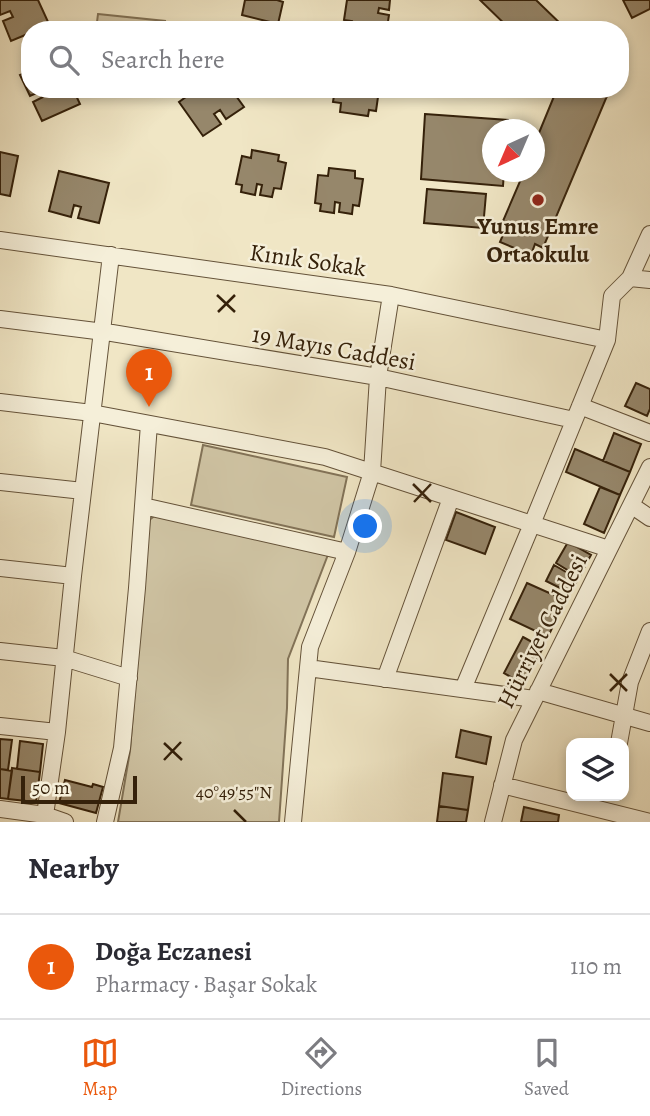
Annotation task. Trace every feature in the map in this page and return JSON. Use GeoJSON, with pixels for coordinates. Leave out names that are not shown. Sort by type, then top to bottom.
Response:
{"type":"FeatureCollection","features":[{"type":"Feature","properties":{"kind":"street"},"geometry":{"type":"LineString","coordinates":[[463,689],[607,340],[612,296],[630,278],[650,234]]}},
{"type":"Feature","properties":{"kind":"street","name":"Kınık Sokak"},"geometry":{"type":"LineString","coordinates":[[0,240],[391,295],[607,340]]}},
{"type":"Feature","properties":{"kind":"street"},"geometry":{"type":"LineString","coordinates":[[44,818],[57,732],[111,255]]}},
{"type":"Feature","properties":{"kind":"street"},"geometry":{"type":"LineString","coordinates":[[630,278],[650,280]]}},
{"type":"Feature","properties":{"kind":"street"},"geometry":{"type":"LineString","coordinates":[[293,822],[310,647],[347,552],[372,472],[378,377],[391,295]]}},
{"type":"Feature","properties":{"kind":"street","name":"19 Mayıs Caddesi"},"geometry":{"type":"LineString","coordinates":[[0,318],[102,331],[378,377],[578,413],[650,433]]}},
{"type":"Feature","properties":{"kind":"street"},"geometry":{"type":"LineString","coordinates":[[0,402],[92,413],[326,457],[609,549]]}},
{"type":"Feature","properties":{"kind":"street"},"geometry":{"type":"LineString","coordinates":[[104,822],[122,748],[149,424]]}},
{"type":"Feature","properties":{"kind":"street","name":"Hürriyet Caddesi"},"geometry":{"type":"LineString","coordinates":[[492,822],[514,740],[650,467]]}},
{"type":"Feature","properties":{"kind":"street"},"geometry":{"type":"LineString","coordinates":[[0,482],[83,491]]}},
{"type":"Feature","properties":{"kind":"street"},"geometry":{"type":"LineString","coordinates":[[385,679],[451,498]]}},
{"type":"Feature","properties":{"kind":"street"},"geometry":{"type":"LineString","coordinates":[[631,505],[650,518]]}},
{"type":"Feature","properties":{"kind":"street"},"geometry":{"type":"LineString","coordinates":[[143,506],[347,552]]}},
{"type":"Feature","properties":{"kind":"street"},"geometry":{"type":"LineString","coordinates":[[0,568],[73,576]]}},
{"type":"Feature","properties":{"kind":"street"},"geometry":{"type":"LineString","coordinates":[[620,738],[630,682],[650,631]]}},
{"type":"Feature","properties":{"kind":"street"},"geometry":{"type":"LineString","coordinates":[[0,652],[64,659],[129,678]]}},
{"type":"Feature","properties":{"kind":"street"},"geometry":{"type":"LineString","coordinates":[[308,668],[463,689],[536,695],[650,723]]}},
{"type":"Feature","properties":{"kind":"street"},"geometry":{"type":"LineString","coordinates":[[0,726],[57,732]]}},
{"type":"Feature","properties":{"kind":"street"},"geometry":{"type":"LineString","coordinates":[[502,785],[650,822]]}},
{"type":"Feature","properties":{"kind":"street"},"geometry":{"type":"LineString","coordinates":[[0,809],[65,822]]}},
{"type":"Feature","properties":{"kind":"shaded area"},"geometry":{"type":"Polygon","coordinates":[[[98,14],[165,21],[97,21],[98,14]]]}},
{"type":"Feature","properties":{"kind":"shaded area"},"geometry":{"type":"Polygon","coordinates":[[[203,445],[347,477],[334,537],[191,505],[203,445]]]}},
{"type":"Feature","properties":{"kind":"shaded area"},"geometry":{"type":"Polygon","coordinates":[[[157,514],[329,552],[288,659],[279,822],[118,822],[130,751],[148,521],[157,514]]]}},
{"type":"Feature","properties":{"kind":"building"},"geometry":{"type":"Polygon","coordinates":[[[0,0],[38,0],[48,21],[21,21],[21,37],[11,41],[3,21],[13,17],[10,11],[0,15],[0,0]]]}},
{"type":"Feature","properties":{"kind":"building"},"geometry":{"type":"Polygon","coordinates":[[[245,0],[283,2],[279,21],[242,15],[245,0]]]}},
{"type":"Feature","properties":{"kind":"building"},"geometry":{"type":"Polygon","coordinates":[[[347,0],[390,0],[389,10],[379,8],[378,13],[389,15],[388,21],[344,20],[347,0]]]}},
{"type":"Feature","properties":{"kind":"building"},"geometry":{"type":"Polygon","coordinates":[[[480,0],[536,0],[558,21],[502,21],[480,0]]]}},
{"type":"Feature","properties":{"kind":"building"},"geometry":{"type":"Polygon","coordinates":[[[623,0],[650,0],[650,9],[632,18],[623,0]]]}},
{"type":"Feature","properties":{"kind":"building"},"geometry":{"type":"Polygon","coordinates":[[[41,98],[77,98],[80,104],[42,121],[33,102],[41,98]]]}},
{"type":"Feature","properties":{"kind":"building"},"geometry":{"type":"Polygon","coordinates":[[[185,98],[238,98],[244,107],[226,119],[220,110],[214,114],[221,124],[203,136],[179,102],[185,98]]]}},
{"type":"Feature","properties":{"kind":"building"},"geometry":{"type":"Polygon","coordinates":[[[334,98],[378,98],[376,111],[369,110],[368,116],[340,112],[341,103],[333,102],[334,98]]]}},
{"type":"Feature","properties":{"kind":"building","name":"Yunus Emre Ortaokulu"},"geometry":{"type":"Polygon","coordinates":[[[553,98],[606,98],[543,248],[535,244],[531,255],[500,242],[505,230],[500,228],[520,182],[545,182],[545,119],[553,98]]]}},
{"type":"Feature","properties":{"kind":"building"},"geometry":{"type":"Polygon","coordinates":[[[425,114],[494,119],[482,119],[482,182],[503,182],[503,186],[421,179],[425,114]]]}},
{"type":"Feature","properties":{"kind":"building"},"geometry":{"type":"Polygon","coordinates":[[[252,150],[279,155],[278,161],[286,163],[281,189],[274,188],[272,197],[260,195],[262,185],[257,184],[255,195],[241,192],[242,185],[236,184],[242,156],[251,158],[252,150]]]}},
{"type":"Feature","properties":{"kind":"building"},"geometry":{"type":"Polygon","coordinates":[[[0,152],[18,156],[10,196],[0,194],[0,152]]]}},
{"type":"Feature","properties":{"kind":"building"},"geometry":{"type":"Polygon","coordinates":[[[329,168],[355,171],[355,178],[363,179],[359,206],[353,205],[352,214],[339,212],[340,203],[335,202],[334,213],[320,211],[321,204],[315,203],[318,175],[328,176],[329,168]]]}},
{"type":"Feature","properties":{"kind":"building"},"geometry":{"type":"Polygon","coordinates":[[[59,171],[109,183],[99,223],[78,218],[81,207],[74,205],[71,217],[49,211],[59,171]]]}},
{"type":"Feature","properties":{"kind":"building"},"geometry":{"type":"Polygon","coordinates":[[[427,189],[486,194],[483,228],[424,223],[427,189]]]}},
{"type":"Feature","properties":{"kind":"building"},"geometry":{"type":"Polygon","coordinates":[[[636,383],[650,389],[650,409],[647,416],[625,406],[636,383]]]}},
{"type":"Feature","properties":{"kind":"building"},"geometry":{"type":"Polygon","coordinates":[[[614,433],[641,444],[630,472],[603,461],[614,433]]]}},
{"type":"Feature","properties":{"kind":"building"},"geometry":{"type":"Polygon","coordinates":[[[575,449],[630,472],[620,495],[566,472],[575,449]]]}},
{"type":"Feature","properties":{"kind":"building"},"geometry":{"type":"Polygon","coordinates":[[[600,487],[620,495],[604,533],[584,524],[600,487]]]}},
{"type":"Feature","properties":{"kind":"building"},"geometry":{"type":"Polygon","coordinates":[[[456,512],[495,527],[485,554],[446,540],[456,512]]]}},
{"type":"Feature","properties":{"kind":"building"},"geometry":{"type":"Polygon","coordinates":[[[568,542],[591,555],[579,577],[556,563],[568,542]]]}},
{"type":"Feature","properties":{"kind":"building"},"geometry":{"type":"Polygon","coordinates":[[[554,565],[578,579],[570,593],[546,581],[554,565]]]}},
{"type":"Feature","properties":{"kind":"building"},"geometry":{"type":"Polygon","coordinates":[[[527,583],[565,600],[548,637],[510,619],[527,583]]]}},
{"type":"Feature","properties":{"kind":"building"},"geometry":{"type":"Polygon","coordinates":[[[523,637],[543,648],[523,684],[504,673],[523,637]]]}},
{"type":"Feature","properties":{"kind":"building"},"geometry":{"type":"Polygon","coordinates":[[[461,730],[491,737],[486,764],[456,757],[461,730]]]}},
{"type":"Feature","properties":{"kind":"building"},"geometry":{"type":"Polygon","coordinates":[[[0,739],[12,740],[8,770],[0,769],[0,739]]]}},
{"type":"Feature","properties":{"kind":"building"},"geometry":{"type":"Polygon","coordinates":[[[20,741],[43,744],[40,772],[17,769],[20,741]]]}},
{"type":"Feature","properties":{"kind":"building"},"geometry":{"type":"Polygon","coordinates":[[[12,768],[40,772],[36,802],[8,799],[12,768]]]}},
{"type":"Feature","properties":{"kind":"building"},"geometry":{"type":"Polygon","coordinates":[[[0,769],[12,771],[8,799],[0,798],[0,769]]]}},
{"type":"Feature","properties":{"kind":"building"},"geometry":{"type":"Polygon","coordinates":[[[443,773],[473,777],[468,810],[439,806],[443,773]]]}},
{"type":"Feature","properties":{"kind":"building"},"geometry":{"type":"Polygon","coordinates":[[[65,780],[103,787],[96,813],[59,803],[65,780]]]}},
{"type":"Feature","properties":{"kind":"building"},"geometry":{"type":"Polygon","coordinates":[[[439,806],[468,810],[466,822],[437,822],[439,806]]]}},
{"type":"Feature","properties":{"kind":"building"},"geometry":{"type":"Polygon","coordinates":[[[524,807],[559,815],[558,822],[521,822],[524,807]]]}},
{"type":"Feature","properties":{"kind":"place","name":"Yunus Emre Ortaokulu"},"geometry":{"type":"Point","coordinates":[538,200]}},
{"type":"Feature","properties":{"kind":"place","name":"Doğa Eczanesi"},"geometry":{"type":"Point","coordinates":[149,407]}}]}
